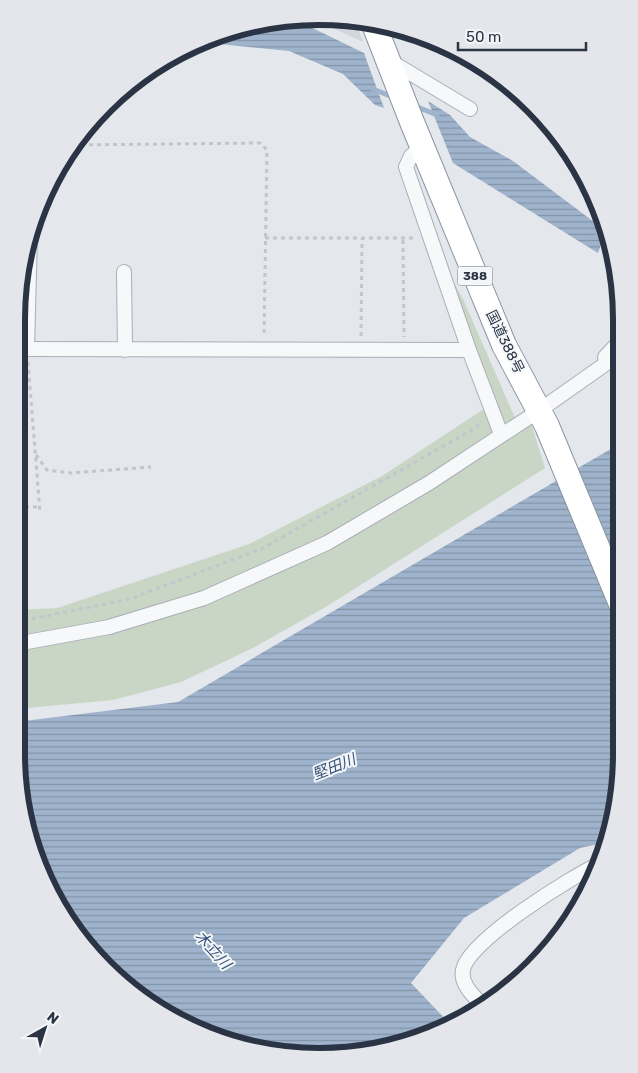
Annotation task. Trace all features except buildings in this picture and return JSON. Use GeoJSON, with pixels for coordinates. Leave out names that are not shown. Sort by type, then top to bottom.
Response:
{"type":"FeatureCollection","features":[{"type":"Feature","properties":{"kind":"highway","name":"国道388号"},"geometry":{"type":"LineString","coordinates":[[376,31],[396,84],[504,344],[544,418],[613,585]]}},
{"type":"Feature","properties":{"kind":"street"},"geometry":{"type":"LineString","coordinates":[[387,59],[470,109]]}},
{"type":"Feature","properties":{"kind":"street"},"geometry":{"type":"LineString","coordinates":[[422,147],[412,156],[406,167],[468,350],[502,434]]}},
{"type":"Feature","properties":{"kind":"street"},"geometry":{"type":"LineString","coordinates":[[124,272],[125,350]]}},
{"type":"Feature","properties":{"kind":"street"},"geometry":{"type":"LineString","coordinates":[[25,349],[468,350]]}},
{"type":"Feature","properties":{"kind":"street"},"geometry":{"type":"LineString","coordinates":[[25,642],[110,627],[204,598],[327,543],[429,483],[502,434],[544,418],[590,375],[613,349]]}},
{"type":"Feature","properties":{"kind":"street"},"geometry":{"type":"LineString","coordinates":[[590,375],[613,359]]}},
{"type":"Feature","properties":{"kind":"street"},"geometry":{"type":"LineString","coordinates":[[478,1001],[466,986],[462,971],[470,954],[532,903],[578,873],[591,868]]}},
{"type":"Feature","properties":{"kind":"path"},"geometry":{"type":"LineString","coordinates":[[83,145],[260,143],[266,150],[264,350]]}},
{"type":"Feature","properties":{"kind":"path"},"geometry":{"type":"LineString","coordinates":[[265,238],[404,240],[429,234]]}},
{"type":"Feature","properties":{"kind":"path"},"geometry":{"type":"LineString","coordinates":[[360,350],[362,239]]}},
{"type":"Feature","properties":{"kind":"path"},"geometry":{"type":"LineString","coordinates":[[404,240],[404,350]]}},
{"type":"Feature","properties":{"kind":"path"},"geometry":{"type":"LineString","coordinates":[[25,372],[36,455],[40,512]]}},
{"type":"Feature","properties":{"kind":"path"},"geometry":{"type":"LineString","coordinates":[[25,620],[130,599],[263,548],[477,427],[490,404]]}},
{"type":"Feature","properties":{"kind":"path"},"geometry":{"type":"LineString","coordinates":[[36,455],[47,470],[70,473],[151,467]]}},
{"type":"Feature","properties":{"kind":"path"},"geometry":{"type":"LineString","coordinates":[[25,507],[40,507]]}},
{"type":"Feature","properties":{"kind":"shaded area"},"geometry":{"type":"Polygon","coordinates":[[[326,25],[358,28],[363,42],[326,25]]]}},
{"type":"Feature","properties":{"kind":"green space"},"geometry":{"type":"Polygon","coordinates":[[[450,276],[463,299],[515,418],[531,423],[545,468],[329,605],[253,648],[181,682],[113,700],[25,708],[25,610],[57,608],[249,544],[382,476],[496,401],[450,276]]]}},
{"type":"Feature","properties":{"kind":"water"},"geometry":{"type":"Polygon","coordinates":[[[307,26],[364,53],[384,108],[375,105],[343,74],[289,51],[216,44],[262,31],[307,26]]]}},
{"type":"Feature","properties":{"kind":"water"},"geometry":{"type":"Polygon","coordinates":[[[428,101],[450,115],[470,137],[513,161],[597,224],[602,241],[598,253],[453,163],[428,101]]]}},
{"type":"Feature","properties":{"kind":"water"},"geometry":{"type":"Polygon","coordinates":[[[613,448],[613,754],[610,792],[603,830],[599,844],[580,848],[464,918],[411,983],[446,1020],[395,1038],[357,1045],[319,1048],[262,1042],[206,1026],[172,1009],[125,975],[98,948],[64,901],[47,867],[41,849],[35,830],[28,792],[25,721],[178,702],[613,448]]]}},
{"type":"Feature","properties":{"kind":"waterway"},"geometry":{"type":"LineString","coordinates":[[373,89],[395,98]]}},
{"type":"Feature","properties":{"kind":"waterway"},"geometry":{"type":"LineString","coordinates":[[415,106],[437,115]]}},
{"type":"Feature","properties":{"kind":"water label","name":"堅田川"},"geometry":{"type":"Point","coordinates":[334,767]}},
{"type":"Feature","properties":{"kind":"water label","name":"木立川"},"geometry":{"type":"Point","coordinates":[213,950]}}]}
